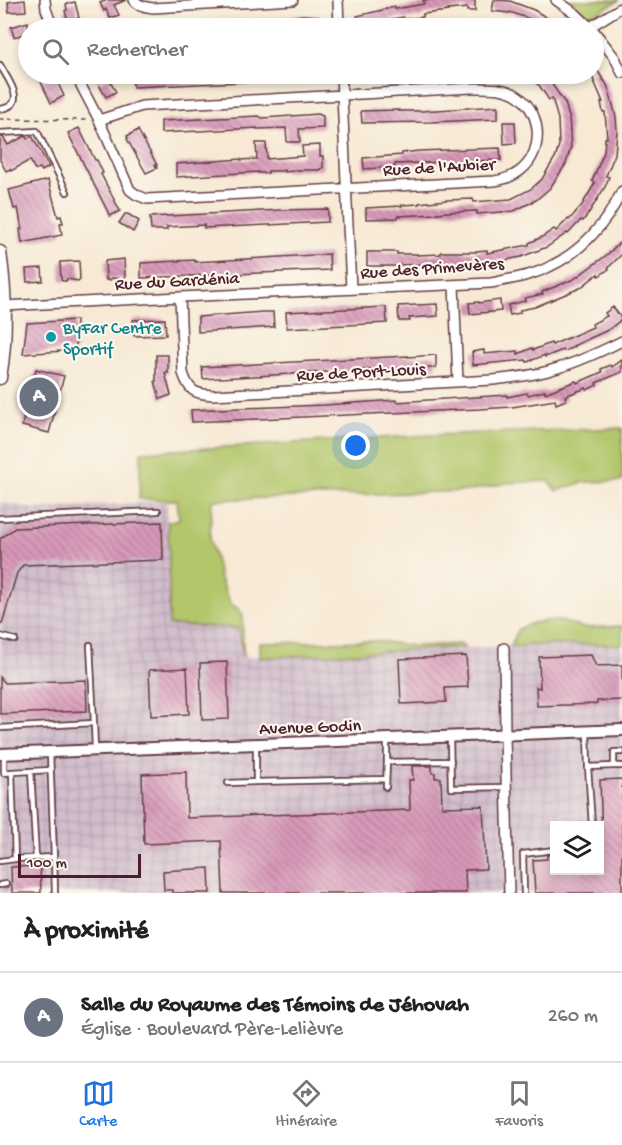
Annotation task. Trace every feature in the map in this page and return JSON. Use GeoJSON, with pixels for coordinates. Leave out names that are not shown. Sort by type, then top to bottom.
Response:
{"type":"FeatureCollection","features":[{"type":"Feature","properties":{"kind":"main road"},"geometry":{"type":"LineString","coordinates":[[0,252],[4,306],[0,378]]}},
{"type":"Feature","properties":{"kind":"street"},"geometry":{"type":"LineString","coordinates":[[45,0],[49,18]]}},
{"type":"Feature","properties":{"kind":"street"},"geometry":{"type":"LineString","coordinates":[[134,0],[144,7],[153,8],[292,0]]}},
{"type":"Feature","properties":{"kind":"street"},"geometry":{"type":"LineString","coordinates":[[338,0],[339,18]]}},
{"type":"Feature","properties":{"kind":"street"},"geometry":{"type":"LineString","coordinates":[[556,0],[580,18]]}},
{"type":"Feature","properties":{"kind":"street"},"geometry":{"type":"LineString","coordinates":[[604,20],[622,7]]}},
{"type":"Feature","properties":{"kind":"street"},"geometry":{"type":"LineString","coordinates":[[604,44],[615,58],[622,73]]}},
{"type":"Feature","properties":{"kind":"street"},"geometry":{"type":"LineString","coordinates":[[80,84],[99,120]]}},
{"type":"Feature","properties":{"kind":"street"},"geometry":{"type":"LineString","coordinates":[[341,84],[351,289]]}},
{"type":"Feature","properties":{"kind":"street","name":"Rue de l'Aubier"},"geometry":{"type":"LineString","coordinates":[[497,88],[512,93],[525,102],[534,116],[538,130],[537,144],[531,159],[520,171],[505,179],[494,181],[147,199],[130,190],[99,120],[142,106],[342,95],[497,88]]}},
{"type":"Feature","properties":{"kind":"street","name":"Rue des Primevères"},"geometry":{"type":"LineString","coordinates":[[351,289],[491,283],[525,276],[550,267],[572,254],[610,213],[622,192]]}},
{"type":"Feature","properties":{"kind":"street"},"geometry":{"type":"LineString","coordinates":[[454,285],[458,382]]}},
{"type":"Feature","properties":{"kind":"street","name":"Rue du Gardénia"},"geometry":{"type":"LineString","coordinates":[[4,306],[351,289]]}},
{"type":"Feature","properties":{"kind":"street","name":"Rue de Port-Louis"},"geometry":{"type":"LineString","coordinates":[[180,297],[183,373],[187,385],[194,392],[213,395],[502,379],[548,371],[575,362],[622,341]]}},
{"type":"Feature","properties":{"kind":"street"},"geometry":{"type":"LineString","coordinates":[[504,648],[509,893]]}},
{"type":"Feature","properties":{"kind":"street","name":"Avenue Godin"},"geometry":{"type":"LineString","coordinates":[[2,754],[622,730]]}},
{"type":"Feature","properties":{"kind":"lane"},"geometry":{"type":"LineString","coordinates":[[0,65],[16,95],[15,101],[10,106],[0,109]]}},
{"type":"Feature","properties":{"kind":"lane"},"geometry":{"type":"LineString","coordinates":[[0,133],[37,131],[68,192]]}},
{"type":"Feature","properties":{"kind":"lane"},"geometry":{"type":"LineString","coordinates":[[0,518],[158,511]]}},
{"type":"Feature","properties":{"kind":"lane"},"geometry":{"type":"LineString","coordinates":[[0,636],[15,640]]}},
{"type":"Feature","properties":{"kind":"lane"},"geometry":{"type":"LineString","coordinates":[[90,645],[96,751]]}},
{"type":"Feature","properties":{"kind":"lane"},"geometry":{"type":"LineString","coordinates":[[0,728],[94,723]]}},
{"type":"Feature","properties":{"kind":"lane"},"geometry":{"type":"LineString","coordinates":[[587,731],[592,821]]}},
{"type":"Feature","properties":{"kind":"lane"},"geometry":{"type":"LineString","coordinates":[[450,737],[451,788],[506,787]]}},
{"type":"Feature","properties":{"kind":"lane"},"geometry":{"type":"LineString","coordinates":[[386,787],[387,739]]}},
{"type":"Feature","properties":{"kind":"lane"},"geometry":{"type":"LineString","coordinates":[[256,745],[256,782]]}},
{"type":"Feature","properties":{"kind":"lane"},"geometry":{"type":"LineString","coordinates":[[614,766],[614,752],[622,752]]}},
{"type":"Feature","properties":{"kind":"lane"},"geometry":{"type":"LineString","coordinates":[[50,753],[55,893]]}},
{"type":"Feature","properties":{"kind":"lane"},"geometry":{"type":"LineString","coordinates":[[2,754],[4,772],[51,770]]}},
{"type":"Feature","properties":{"kind":"lane"},"geometry":{"type":"LineString","coordinates":[[387,762],[451,761]]}},
{"type":"Feature","properties":{"kind":"lane"},"geometry":{"type":"LineString","coordinates":[[588,767],[622,766]]}},
{"type":"Feature","properties":{"kind":"lane"},"geometry":{"type":"LineString","coordinates":[[32,771],[36,858]]}},
{"type":"Feature","properties":{"kind":"lane"},"geometry":{"type":"LineString","coordinates":[[12,772],[15,859]]}},
{"type":"Feature","properties":{"kind":"lane"},"geometry":{"type":"LineString","coordinates":[[228,783],[386,779]]}},
{"type":"Feature","properties":{"kind":"lane"},"geometry":{"type":"LineString","coordinates":[[508,855],[550,851]]}},
{"type":"Feature","properties":{"kind":"lane"},"geometry":{"type":"LineString","coordinates":[[523,854],[524,893]]}},
{"type":"Feature","properties":{"kind":"lane"},"geometry":{"type":"LineString","coordinates":[[0,861],[54,857]]}},
{"type":"Feature","properties":{"kind":"lane"},"geometry":{"type":"LineString","coordinates":[[0,885],[6,884]]}},
{"type":"Feature","properties":{"kind":"path"},"geometry":{"type":"LineString","coordinates":[[0,119],[99,120]]}},
{"type":"Feature","properties":{"kind":"shaded area"},"geometry":{"type":"Polygon","coordinates":[[[167,501],[169,625],[240,628],[243,657],[531,645],[622,644],[622,893],[0,893],[0,502],[35,509],[167,501]]]}},
{"type":"Feature","properties":{"kind":"green space"},"geometry":{"type":"Polygon","coordinates":[[[570,0],[620,0],[592,15],[570,0]]]}},
{"type":"Feature","properties":{"kind":"green space"},"geometry":{"type":"Polygon","coordinates":[[[622,428],[622,481],[584,482],[556,491],[549,481],[507,483],[468,491],[212,500],[210,538],[220,579],[230,603],[243,615],[243,657],[239,628],[169,625],[168,522],[179,519],[177,500],[139,499],[141,452],[431,435],[622,428]]]}},
{"type":"Feature","properties":{"kind":"green space"},"geometry":{"type":"Polygon","coordinates":[[[545,621],[561,621],[584,628],[622,626],[622,644],[511,646],[518,629],[545,621]]]}},
{"type":"Feature","properties":{"kind":"green space"},"geometry":{"type":"Polygon","coordinates":[[[377,641],[413,646],[461,644],[464,647],[260,658],[260,643],[377,641]]]}},
{"type":"Feature","properties":{"kind":"building"},"geometry":{"type":"Polygon","coordinates":[[[25,0],[26,11],[9,12],[8,2],[25,0]]]}},
{"type":"Feature","properties":{"kind":"building"},"geometry":{"type":"Polygon","coordinates":[[[107,0],[126,0],[114,5],[119,15],[110,18],[106,9],[104,11],[100,3],[107,0]]]}},
{"type":"Feature","properties":{"kind":"building"},"geometry":{"type":"Polygon","coordinates":[[[475,0],[475,11],[467,11],[467,8],[423,14],[423,17],[414,18],[357,18],[357,16],[395,7],[395,9],[424,4],[423,1],[475,0]]]}},
{"type":"Feature","properties":{"kind":"building"},"geometry":{"type":"Polygon","coordinates":[[[494,0],[510,1],[547,18],[527,18],[510,12],[492,11],[494,0]]]}},
{"type":"Feature","properties":{"kind":"building"},"geometry":{"type":"Polygon","coordinates":[[[75,2],[79,18],[67,18],[66,4],[75,2]]]}},
{"type":"Feature","properties":{"kind":"building"},"geometry":{"type":"Polygon","coordinates":[[[303,15],[318,16],[318,18],[281,18],[303,15]]]}},
{"type":"Feature","properties":{"kind":"building"},"geometry":{"type":"Polygon","coordinates":[[[18,25],[18,36],[14,37],[11,27],[18,25]]]}},
{"type":"Feature","properties":{"kind":"building"},"geometry":{"type":"Polygon","coordinates":[[[605,81],[616,117],[617,131],[615,154],[606,176],[609,177],[583,221],[581,220],[568,234],[547,247],[521,257],[496,262],[495,260],[471,263],[434,263],[435,265],[367,266],[367,252],[417,255],[487,250],[487,253],[529,245],[554,229],[556,231],[582,205],[595,183],[592,181],[604,152],[605,138],[607,138],[605,112],[603,112],[601,102],[603,102],[595,84],[604,84],[605,81]]]}},
{"type":"Feature","properties":{"kind":"building"},"geometry":{"type":"Polygon","coordinates":[[[42,84],[58,84],[64,96],[51,103],[42,84]]]}},
{"type":"Feature","properties":{"kind":"building"},"geometry":{"type":"Polygon","coordinates":[[[99,84],[111,84],[116,92],[106,97],[99,84]]]}},
{"type":"Feature","properties":{"kind":"building"},"geometry":{"type":"Polygon","coordinates":[[[133,84],[199,84],[133,87],[133,84]]]}},
{"type":"Feature","properties":{"kind":"building"},"geometry":{"type":"Polygon","coordinates":[[[537,84],[552,84],[565,103],[569,117],[571,147],[566,164],[550,188],[536,200],[514,211],[477,214],[477,211],[448,212],[366,219],[366,208],[447,200],[473,199],[474,202],[511,199],[531,189],[542,179],[556,156],[559,145],[558,119],[552,98],[549,100],[537,84]]]}},
{"type":"Feature","properties":{"kind":"building"},"geometry":{"type":"Polygon","coordinates":[[[498,106],[498,119],[431,122],[362,123],[361,111],[422,111],[498,106]]]}},
{"type":"Feature","properties":{"kind":"building"},"geometry":{"type":"Polygon","coordinates":[[[318,114],[323,116],[323,128],[299,129],[300,142],[287,142],[286,128],[161,133],[161,121],[318,114]]]}},
{"type":"Feature","properties":{"kind":"building"},"geometry":{"type":"Polygon","coordinates":[[[503,122],[515,122],[516,143],[504,144],[503,122]]]}},
{"type":"Feature","properties":{"kind":"building"},"geometry":{"type":"Polygon","coordinates":[[[79,128],[97,160],[103,173],[101,174],[120,211],[110,216],[68,133],[79,128]]]}},
{"type":"Feature","properties":{"kind":"building"},"geometry":{"type":"Polygon","coordinates":[[[138,130],[157,165],[155,165],[157,168],[146,173],[127,139],[127,136],[138,130]]]}},
{"type":"Feature","properties":{"kind":"building"},"geometry":{"type":"Polygon","coordinates":[[[25,136],[27,139],[32,136],[49,167],[42,171],[40,168],[35,170],[30,160],[11,171],[10,169],[6,171],[0,160],[0,137],[3,137],[8,145],[25,136]]]}},
{"type":"Feature","properties":{"kind":"building"},"geometry":{"type":"Polygon","coordinates":[[[256,143],[266,143],[267,159],[303,156],[302,146],[320,145],[323,168],[320,170],[176,177],[176,164],[257,159],[256,143]]]}},
{"type":"Feature","properties":{"kind":"building"},"geometry":{"type":"Polygon","coordinates":[[[500,148],[501,160],[395,164],[395,167],[364,169],[363,158],[402,155],[402,153],[419,151],[500,148]]]}},
{"type":"Feature","properties":{"kind":"building"},"geometry":{"type":"Polygon","coordinates":[[[48,180],[58,217],[61,216],[63,223],[60,223],[62,235],[22,243],[18,208],[14,209],[9,190],[48,180]]]}},
{"type":"Feature","properties":{"kind":"building"},"geometry":{"type":"Polygon","coordinates":[[[328,209],[328,222],[204,228],[204,225],[151,230],[150,217],[328,209]]]}},
{"type":"Feature","properties":{"kind":"building"},"geometry":{"type":"Polygon","coordinates":[[[125,214],[139,221],[133,232],[119,223],[125,214]]]}},
{"type":"Feature","properties":{"kind":"building"},"geometry":{"type":"Polygon","coordinates":[[[622,240],[622,254],[609,269],[599,276],[598,274],[580,288],[510,315],[508,305],[543,294],[542,292],[574,279],[608,254],[622,240]]]}},
{"type":"Feature","properties":{"kind":"building"},"geometry":{"type":"Polygon","coordinates":[[[329,254],[330,270],[141,278],[141,263],[329,254]]]}},
{"type":"Feature","properties":{"kind":"building"},"geometry":{"type":"Polygon","coordinates":[[[124,259],[125,277],[106,280],[105,261],[124,259]]]}},
{"type":"Feature","properties":{"kind":"building"},"geometry":{"type":"Polygon","coordinates":[[[79,261],[80,279],[78,281],[61,280],[60,262],[79,261]]]}},
{"type":"Feature","properties":{"kind":"building"},"geometry":{"type":"Polygon","coordinates":[[[42,268],[43,281],[27,282],[26,269],[42,268]]]}},
{"type":"Feature","properties":{"kind":"building"},"geometry":{"type":"Polygon","coordinates":[[[500,300],[501,311],[470,314],[469,303],[500,300]]]}},
{"type":"Feature","properties":{"kind":"building"},"geometry":{"type":"Polygon","coordinates":[[[437,304],[438,316],[399,321],[398,306],[437,304]]]}},
{"type":"Feature","properties":{"kind":"building"},"geometry":{"type":"Polygon","coordinates":[[[386,307],[387,323],[287,328],[286,312],[386,307]]]}},
{"type":"Feature","properties":{"kind":"building"},"geometry":{"type":"Polygon","coordinates":[[[613,307],[622,319],[608,330],[574,347],[527,362],[526,360],[473,365],[472,352],[484,350],[484,354],[518,351],[518,354],[532,348],[533,350],[551,343],[552,345],[593,327],[592,324],[607,316],[605,313],[613,307]]]}},
{"type":"Feature","properties":{"kind":"building"},"geometry":{"type":"Polygon","coordinates":[[[273,312],[274,327],[198,332],[198,317],[273,312]]]}},
{"type":"Feature","properties":{"kind":"building"},"geometry":{"type":"Polygon","coordinates":[[[165,319],[166,335],[134,336],[133,320],[165,319]]]}},
{"type":"Feature","properties":{"kind":"building","name":"ByFar Centre Sportif"},"geometry":{"type":"Polygon","coordinates":[[[76,320],[76,350],[23,354],[27,323],[76,320]]]}},
{"type":"Feature","properties":{"kind":"building"},"geometry":{"type":"Polygon","coordinates":[[[156,355],[168,355],[168,373],[165,373],[171,395],[160,399],[155,381],[156,355]]]}},
{"type":"Feature","properties":{"kind":"building"},"geometry":{"type":"Polygon","coordinates":[[[436,355],[436,368],[203,379],[202,367],[408,357],[436,355]]]}},
{"type":"Feature","properties":{"kind":"building"},"geometry":{"type":"Polygon","coordinates":[[[622,360],[622,372],[596,383],[597,385],[587,390],[586,388],[565,396],[566,400],[556,404],[555,400],[512,407],[480,409],[192,422],[191,410],[507,395],[507,397],[545,391],[545,393],[576,381],[577,383],[622,360]]]}},
{"type":"Feature","properties":{"kind":"building"},"geometry":{"type":"Polygon","coordinates":[[[36,369],[64,376],[49,433],[22,426],[27,405],[18,402],[21,390],[30,392],[36,369]]]}},
{"type":"Feature","properties":{"kind":"building"},"geometry":{"type":"Polygon","coordinates":[[[162,522],[163,560],[23,565],[17,573],[2,624],[0,623],[0,539],[15,528],[162,522]]]}},
{"type":"Feature","properties":{"kind":"building"},"geometry":{"type":"Polygon","coordinates":[[[591,655],[596,666],[622,665],[622,700],[597,701],[597,704],[537,706],[536,687],[540,688],[539,657],[591,655]]]}},
{"type":"Feature","properties":{"kind":"building"},"geometry":{"type":"Polygon","coordinates":[[[466,656],[468,687],[445,688],[446,702],[401,704],[399,659],[466,656]]]}},
{"type":"Feature","properties":{"kind":"building"},"geometry":{"type":"Polygon","coordinates":[[[227,662],[229,719],[202,720],[200,663],[227,662]]]}},
{"type":"Feature","properties":{"kind":"building"},"geometry":{"type":"Polygon","coordinates":[[[187,668],[189,714],[151,716],[149,670],[187,668]]]}},
{"type":"Feature","properties":{"kind":"building"},"geometry":{"type":"Polygon","coordinates":[[[0,677],[5,683],[86,680],[87,711],[0,714],[0,677]]]}},
{"type":"Feature","properties":{"kind":"building"},"geometry":{"type":"Polygon","coordinates":[[[412,766],[432,766],[435,778],[441,778],[442,807],[483,806],[486,869],[465,870],[466,893],[223,893],[221,841],[144,844],[142,774],[186,772],[187,818],[410,810],[409,780],[413,780],[412,766]]]}},
{"type":"Feature","properties":{"kind":"building"},"geometry":{"type":"Polygon","coordinates":[[[622,779],[622,893],[535,893],[533,860],[547,859],[547,855],[550,855],[550,875],[604,875],[604,821],[601,821],[600,780],[622,779]]]}},
{"type":"Feature","properties":{"kind":"building"},"geometry":{"type":"Polygon","coordinates":[[[40,866],[41,893],[12,893],[11,867],[40,866]]]}},
{"type":"Feature","properties":{"kind":"building"},"geometry":{"type":"Polygon","coordinates":[[[209,868],[210,893],[172,893],[172,890],[164,890],[163,871],[209,868]]]}},
{"type":"Feature","properties":{"kind":"place","name":"ByFar Centre Sportif"},"geometry":{"type":"Point","coordinates":[51,337]}},
{"type":"Feature","properties":{"kind":"place","name":"Salle du Royaume des Témoins de Jéhovah"},"geometry":{"type":"Point","coordinates":[39,397]}}]}
